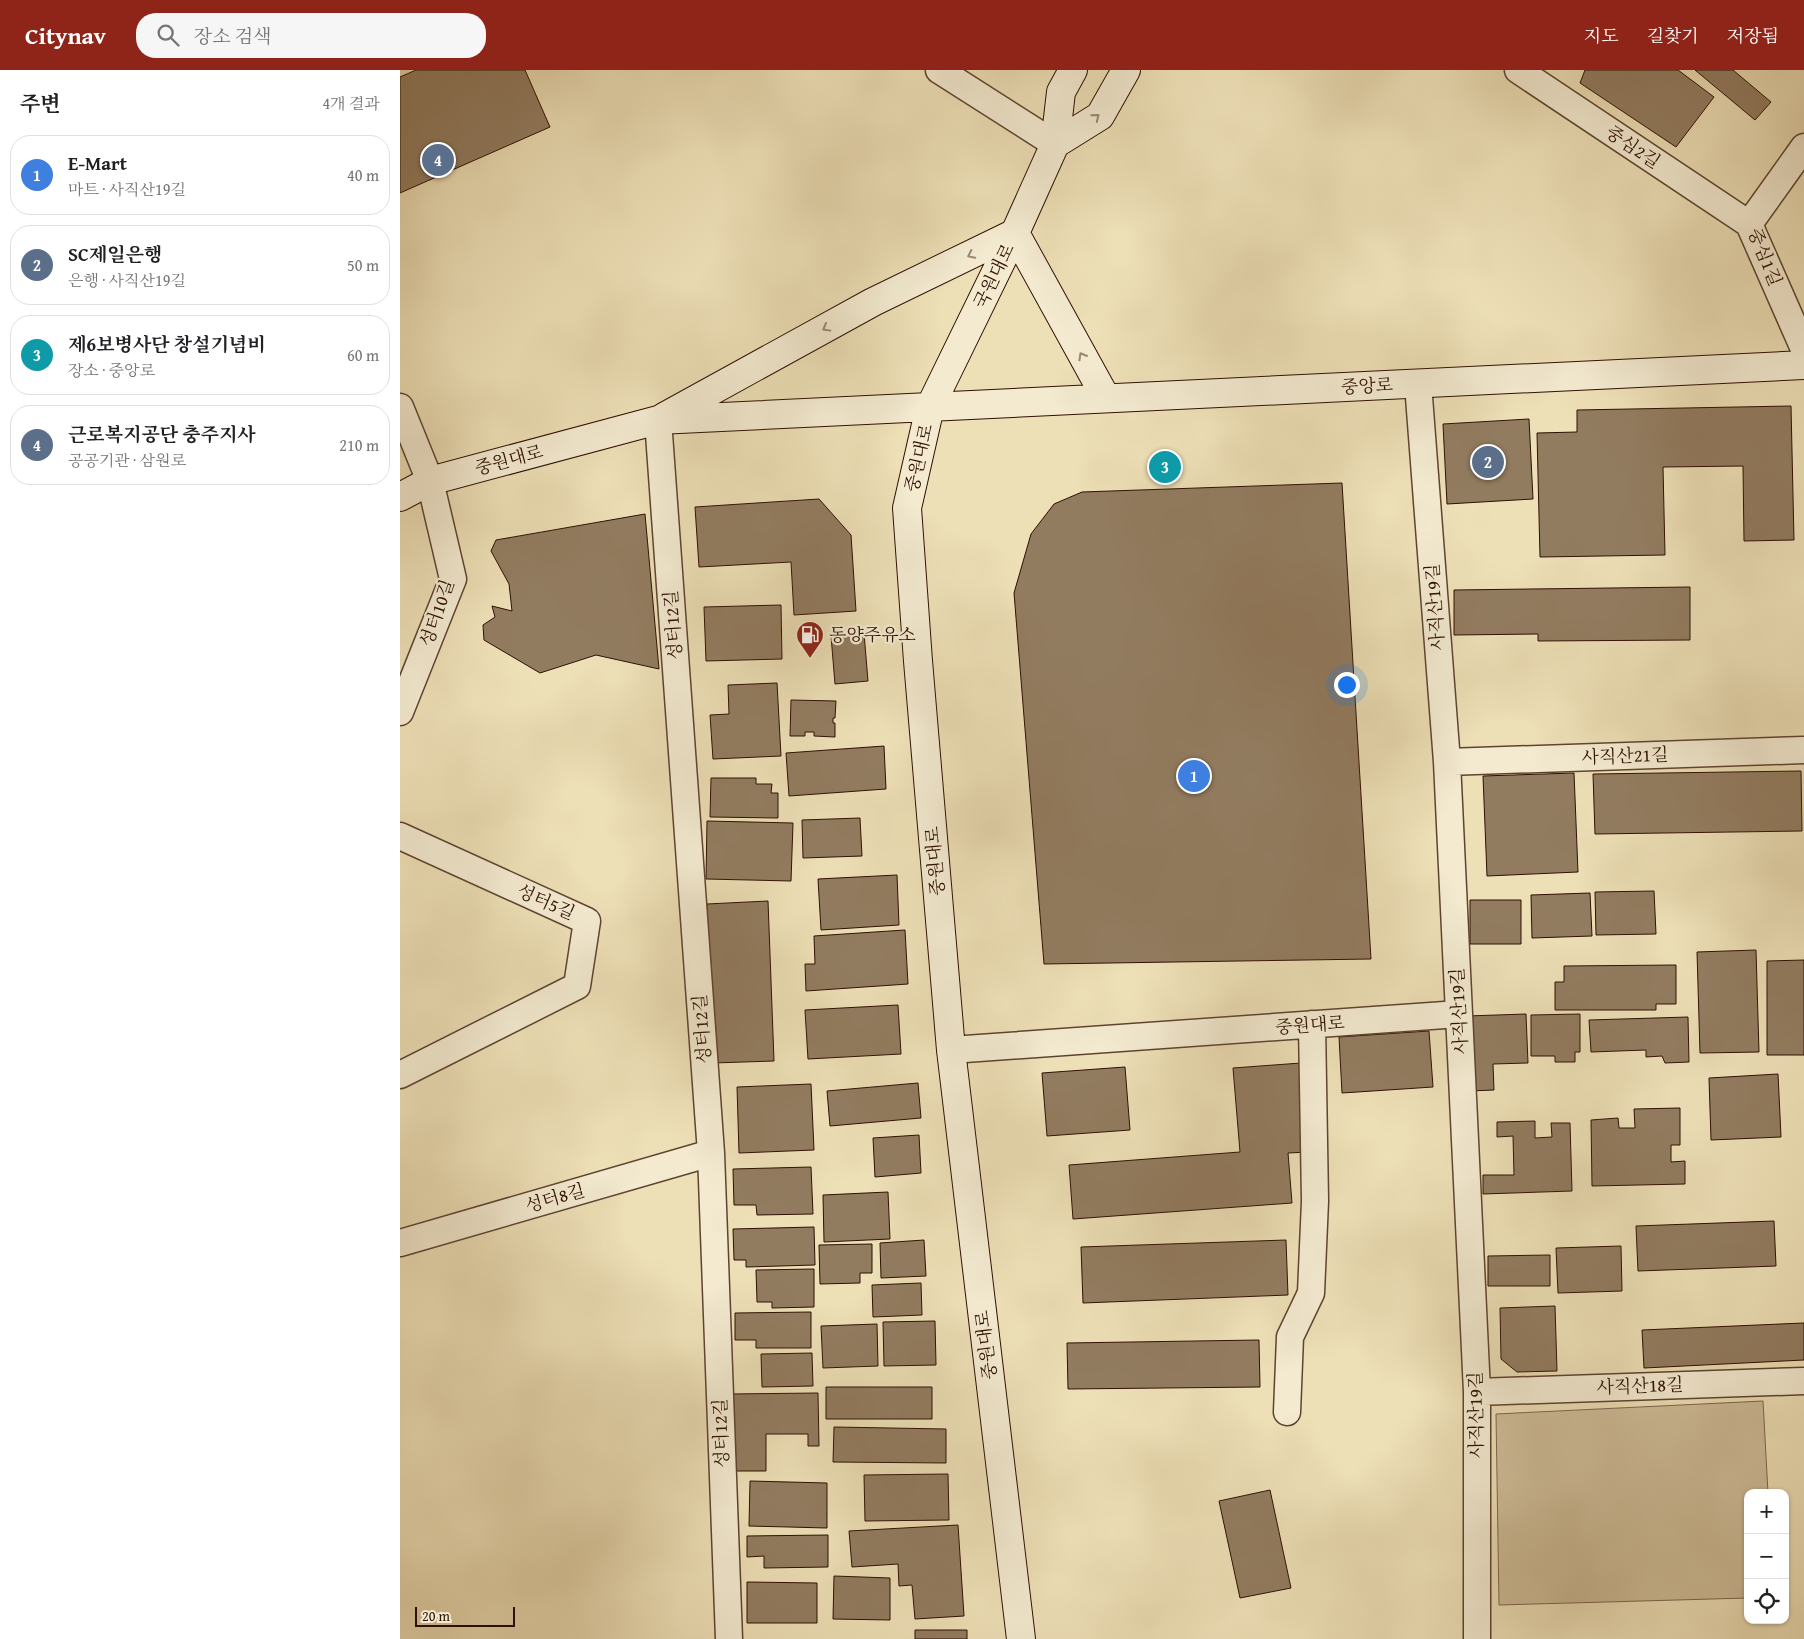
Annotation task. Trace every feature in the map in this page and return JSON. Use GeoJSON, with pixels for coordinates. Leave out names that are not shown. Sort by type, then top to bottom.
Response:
{"type":"FeatureCollection","features":[{"type":"Feature","properties":{"kind":"street"},"geometry":{"type":"LineString","coordinates":[[939,70],[1055,144],[1100,116],[1126,70]]}},
{"type":"Feature","properties":{"kind":"street","name":"국원대로"},"geometry":{"type":"LineString","coordinates":[[930,406],[1055,144],[1061,92],[1073,70]]}},
{"type":"Feature","properties":{"kind":"street","name":"중심2길"},"geometry":{"type":"LineString","coordinates":[[1518,70],[1749,224]]}},
{"type":"Feature","properties":{"kind":"street","name":"중심1길"},"geometry":{"type":"LineString","coordinates":[[1804,146],[1749,224],[1804,349]]}},
{"type":"Feature","properties":{"kind":"street"},"geometry":{"type":"LineString","coordinates":[[658,420],[873,302],[1014,233],[1106,398]]}},
{"type":"Feature","properties":{"kind":"street","name":"중앙로"},"geometry":{"type":"LineString","coordinates":[[930,406],[1804,365]]}},
{"type":"Feature","properties":{"kind":"street","name":"사직산19길"},"geometry":{"type":"LineString","coordinates":[[1418,384],[1447,762],[1477,1392],[1477,1639]]}},
{"type":"Feature","properties":{"kind":"street","name":"중원대로"},"geometry":{"type":"LineString","coordinates":[[400,497],[430,481],[658,420],[930,406],[907,508],[919,671],[951,1050],[1021,1639]]}},
{"type":"Feature","properties":{"kind":"street","name":"성터10길"},"geometry":{"type":"LineString","coordinates":[[400,407],[430,481],[453,579],[400,712]]}},
{"type":"Feature","properties":{"kind":"street","name":"성터12길"},"geometry":{"type":"LineString","coordinates":[[658,420],[711,1154],[729,1639]]}},
{"type":"Feature","properties":{"kind":"street","name":"사직산21길"},"geometry":{"type":"LineString","coordinates":[[1447,762],[1804,750]]}},
{"type":"Feature","properties":{"kind":"street","name":"성터5길"},"geometry":{"type":"LineString","coordinates":[[400,836],[587,921],[577,986],[400,1075]]}},
{"type":"Feature","properties":{"kind":"street","name":"중원대로"},"geometry":{"type":"LineString","coordinates":[[951,1050],[1459,1014]]}},
{"type":"Feature","properties":{"kind":"street"},"geometry":{"type":"LineString","coordinates":[[1287,1412],[1290,1337],[1311,1293],[1315,1201],[1312,1024]]}},
{"type":"Feature","properties":{"kind":"street","name":"성터8길"},"geometry":{"type":"LineString","coordinates":[[400,1243],[711,1154]]}},
{"type":"Feature","properties":{"kind":"street","name":"사직산18길"},"geometry":{"type":"LineString","coordinates":[[1477,1392],[1804,1381]]}},
{"type":"Feature","properties":{"kind":"shaded area"},"geometry":{"type":"Polygon","coordinates":[[[1763,1401],[1768,1489],[1744,1489],[1744,1598],[1499,1605],[1496,1414],[1763,1401]]]}},
{"type":"Feature","properties":{"kind":"building"},"geometry":{"type":"Polygon","coordinates":[[[416,70],[525,70],[550,127],[400,193],[400,77],[416,70]]]}},
{"type":"Feature","properties":{"kind":"building"},"geometry":{"type":"Polygon","coordinates":[[[1585,70],[1678,70],[1714,97],[1676,147],[1580,83],[1585,70]]]}},
{"type":"Feature","properties":{"kind":"building"},"geometry":{"type":"Polygon","coordinates":[[[1695,70],[1733,70],[1771,102],[1755,120],[1695,70]]]}},
{"type":"Feature","properties":{"kind":"building"},"geometry":{"type":"Polygon","coordinates":[[[1791,406],[1794,540],[1744,541],[1743,466],[1663,467],[1665,555],[1540,557],[1537,433],[1577,432],[1577,410],[1791,406]]]}},
{"type":"Feature","properties":{"kind":"building"},"geometry":{"type":"Polygon","coordinates":[[[1529,419],[1533,499],[1447,504],[1443,424],[1529,419]]]}},
{"type":"Feature","properties":{"kind":"building"},"geometry":{"type":"Polygon","coordinates":[[[1342,483],[1371,959],[1044,964],[1014,593],[1031,534],[1054,504],[1082,492],[1342,483]]]}},
{"type":"Feature","properties":{"kind":"building"},"geometry":{"type":"Polygon","coordinates":[[[819,499],[851,535],[856,611],[794,615],[791,562],[699,567],[695,507],[819,499]]]}},
{"type":"Feature","properties":{"kind":"building"},"geometry":{"type":"Polygon","coordinates":[[[645,514],[659,669],[596,655],[540,673],[484,640],[483,625],[495,617],[492,606],[512,611],[509,584],[491,551],[496,540],[645,514]]]}},
{"type":"Feature","properties":{"kind":"building"},"geometry":{"type":"Polygon","coordinates":[[[1690,587],[1690,640],[1538,641],[1538,634],[1454,635],[1454,590],[1690,587]]]}},
{"type":"Feature","properties":{"kind":"building"},"geometry":{"type":"Polygon","coordinates":[[[781,605],[782,659],[706,661],[704,607],[781,605]]]}},
{"type":"Feature","properties":{"kind":"building"},"geometry":{"type":"Polygon","coordinates":[[[864,633],[868,681],[835,684],[831,636],[864,633]]]}},
{"type":"Feature","properties":{"kind":"building"},"geometry":{"type":"Polygon","coordinates":[[[777,683],[781,756],[713,759],[710,715],[729,714],[728,685],[777,683]]]}},
{"type":"Feature","properties":{"kind":"building"},"geometry":{"type":"Polygon","coordinates":[[[791,700],[836,701],[835,718],[833,718],[835,737],[814,736],[814,732],[805,732],[805,736],[790,736],[791,700]]]}},
{"type":"Feature","properties":{"kind":"building"},"geometry":{"type":"Polygon","coordinates":[[[884,746],[886,789],[789,796],[786,753],[884,746]]]}},
{"type":"Feature","properties":{"kind":"building"},"geometry":{"type":"Polygon","coordinates":[[[1801,771],[1802,831],[1595,834],[1593,774],[1801,771]]]}},
{"type":"Feature","properties":{"kind":"building"},"geometry":{"type":"Polygon","coordinates":[[[1574,773],[1578,872],[1487,876],[1483,776],[1574,773]]]}},
{"type":"Feature","properties":{"kind":"building"},"geometry":{"type":"Polygon","coordinates":[[[711,778],[756,778],[756,784],[772,784],[771,793],[778,793],[778,818],[710,817],[711,778]]]}},
{"type":"Feature","properties":{"kind":"building"},"geometry":{"type":"Polygon","coordinates":[[[860,818],[862,856],[803,858],[802,820],[860,818]]]}},
{"type":"Feature","properties":{"kind":"building"},"geometry":{"type":"Polygon","coordinates":[[[707,821],[793,823],[791,881],[706,879],[707,821]]]}},
{"type":"Feature","properties":{"kind":"building"},"geometry":{"type":"Polygon","coordinates":[[[897,875],[899,925],[821,930],[818,879],[897,875]]]}},
{"type":"Feature","properties":{"kind":"building"},"geometry":{"type":"Polygon","coordinates":[[[1654,891],[1656,934],[1596,935],[1595,892],[1654,891]]]}},
{"type":"Feature","properties":{"kind":"building"},"geometry":{"type":"Polygon","coordinates":[[[1590,893],[1592,936],[1532,938],[1531,895],[1590,893]]]}},
{"type":"Feature","properties":{"kind":"building"},"geometry":{"type":"Polygon","coordinates":[[[1470,900],[1521,900],[1521,944],[1470,944],[1470,900]]]}},
{"type":"Feature","properties":{"kind":"building"},"geometry":{"type":"Polygon","coordinates":[[[768,901],[774,1061],[713,1063],[707,904],[768,901]]]}},
{"type":"Feature","properties":{"kind":"building"},"geometry":{"type":"Polygon","coordinates":[[[905,930],[908,984],[806,991],[805,964],[815,964],[814,936],[905,930]]]}},
{"type":"Feature","properties":{"kind":"building"},"geometry":{"type":"Polygon","coordinates":[[[1756,950],[1759,1052],[1700,1053],[1697,952],[1756,950]]]}},
{"type":"Feature","properties":{"kind":"building"},"geometry":{"type":"Polygon","coordinates":[[[1804,960],[1804,1055],[1767,1055],[1767,961],[1804,960]]]}},
{"type":"Feature","properties":{"kind":"building"},"geometry":{"type":"Polygon","coordinates":[[[1676,965],[1676,1004],[1656,1004],[1656,1010],[1555,1010],[1555,982],[1564,982],[1564,966],[1676,965]]]}},
{"type":"Feature","properties":{"kind":"building"},"geometry":{"type":"Polygon","coordinates":[[[898,1005],[901,1054],[808,1059],[805,1010],[898,1005]]]}},
{"type":"Feature","properties":{"kind":"building"},"geometry":{"type":"Polygon","coordinates":[[[1526,1014],[1528,1063],[1493,1064],[1494,1090],[1470,1091],[1467,1016],[1526,1014]]]}},
{"type":"Feature","properties":{"kind":"building"},"geometry":{"type":"Polygon","coordinates":[[[1580,1014],[1580,1052],[1575,1052],[1575,1062],[1555,1062],[1555,1056],[1531,1056],[1531,1015],[1580,1014]]]}},
{"type":"Feature","properties":{"kind":"building"},"geometry":{"type":"Polygon","coordinates":[[[1688,1017],[1689,1062],[1665,1063],[1662,1056],[1646,1057],[1646,1050],[1591,1052],[1589,1020],[1688,1017]]]}},
{"type":"Feature","properties":{"kind":"building"},"geometry":{"type":"Polygon","coordinates":[[[1429,1031],[1433,1087],[1342,1093],[1339,1037],[1429,1031]]]}},
{"type":"Feature","properties":{"kind":"building"},"geometry":{"type":"Polygon","coordinates":[[[1301,1063],[1308,1152],[1288,1153],[1292,1203],[1073,1219],[1069,1165],[1240,1152],[1233,1068],[1301,1063]]]}},
{"type":"Feature","properties":{"kind":"building"},"geometry":{"type":"Polygon","coordinates":[[[1125,1067],[1130,1130],[1047,1136],[1042,1073],[1125,1067]]]}},
{"type":"Feature","properties":{"kind":"building"},"geometry":{"type":"Polygon","coordinates":[[[1778,1074],[1781,1137],[1711,1140],[1709,1078],[1778,1074]]]}},
{"type":"Feature","properties":{"kind":"building"},"geometry":{"type":"Polygon","coordinates":[[[918,1083],[921,1118],[830,1126],[827,1091],[918,1083]]]}},
{"type":"Feature","properties":{"kind":"building"},"geometry":{"type":"Polygon","coordinates":[[[811,1084],[814,1150],[739,1153],[737,1087],[811,1084]]]}},
{"type":"Feature","properties":{"kind":"building"},"geometry":{"type":"Polygon","coordinates":[[[1680,1108],[1680,1145],[1671,1145],[1671,1162],[1685,1161],[1685,1184],[1592,1186],[1591,1120],[1618,1118],[1619,1128],[1635,1128],[1634,1109],[1680,1108]]]}},
{"type":"Feature","properties":{"kind":"building"},"geometry":{"type":"Polygon","coordinates":[[[1535,1121],[1535,1138],[1552,1137],[1551,1123],[1570,1123],[1572,1191],[1483,1194],[1483,1175],[1514,1175],[1513,1136],[1497,1137],[1497,1122],[1535,1121]]]}},
{"type":"Feature","properties":{"kind":"building"},"geometry":{"type":"Polygon","coordinates":[[[919,1135],[921,1173],[875,1177],[873,1138],[919,1135]]]}},
{"type":"Feature","properties":{"kind":"building"},"geometry":{"type":"Polygon","coordinates":[[[811,1167],[813,1214],[757,1215],[756,1205],[734,1205],[733,1169],[811,1167]]]}},
{"type":"Feature","properties":{"kind":"building"},"geometry":{"type":"Polygon","coordinates":[[[888,1192],[890,1239],[824,1242],[823,1195],[888,1192]]]}},
{"type":"Feature","properties":{"kind":"building"},"geometry":{"type":"Polygon","coordinates":[[[1774,1221],[1776,1266],[1638,1271],[1636,1226],[1774,1221]]]}},
{"type":"Feature","properties":{"kind":"building"},"geometry":{"type":"Polygon","coordinates":[[[814,1227],[815,1265],[746,1267],[746,1260],[734,1260],[733,1229],[814,1227]]]}},
{"type":"Feature","properties":{"kind":"building"},"geometry":{"type":"Polygon","coordinates":[[[924,1240],[926,1276],[881,1278],[880,1243],[924,1240]]]}},
{"type":"Feature","properties":{"kind":"building"},"geometry":{"type":"Polygon","coordinates":[[[1286,1240],[1288,1295],[1083,1303],[1081,1247],[1286,1240]]]}},
{"type":"Feature","properties":{"kind":"building"},"geometry":{"type":"Polygon","coordinates":[[[872,1244],[872,1273],[860,1273],[860,1283],[820,1284],[819,1245],[872,1244]]]}},
{"type":"Feature","properties":{"kind":"building"},"geometry":{"type":"Polygon","coordinates":[[[1621,1246],[1622,1291],[1558,1293],[1556,1248],[1621,1246]]]}},
{"type":"Feature","properties":{"kind":"building"},"geometry":{"type":"Polygon","coordinates":[[[1550,1255],[1550,1286],[1488,1286],[1488,1256],[1550,1255]]]}},
{"type":"Feature","properties":{"kind":"building"},"geometry":{"type":"Polygon","coordinates":[[[814,1269],[814,1307],[772,1308],[772,1302],[757,1302],[756,1270],[814,1269]]]}},
{"type":"Feature","properties":{"kind":"building"},"geometry":{"type":"Polygon","coordinates":[[[921,1283],[922,1315],[873,1317],[872,1285],[921,1283]]]}},
{"type":"Feature","properties":{"kind":"building"},"geometry":{"type":"Polygon","coordinates":[[[1555,1306],[1557,1371],[1517,1372],[1501,1359],[1500,1308],[1555,1306]]]}},
{"type":"Feature","properties":{"kind":"building"},"geometry":{"type":"Polygon","coordinates":[[[811,1312],[811,1348],[756,1348],[756,1340],[735,1340],[735,1313],[811,1312]]]}},
{"type":"Feature","properties":{"kind":"building"},"geometry":{"type":"Polygon","coordinates":[[[935,1321],[936,1365],[884,1366],[883,1322],[935,1321]]]}},
{"type":"Feature","properties":{"kind":"building"},"geometry":{"type":"Polygon","coordinates":[[[1804,1323],[1804,1360],[1644,1368],[1642,1330],[1804,1323]]]}},
{"type":"Feature","properties":{"kind":"building"},"geometry":{"type":"Polygon","coordinates":[[[877,1324],[878,1366],[823,1368],[821,1326],[877,1324]]]}},
{"type":"Feature","properties":{"kind":"building"},"geometry":{"type":"Polygon","coordinates":[[[1259,1340],[1260,1387],[1068,1389],[1067,1343],[1259,1340]]]}},
{"type":"Feature","properties":{"kind":"building"},"geometry":{"type":"Polygon","coordinates":[[[812,1353],[813,1386],[762,1387],[761,1354],[812,1353]]]}},
{"type":"Feature","properties":{"kind":"building"},"geometry":{"type":"Polygon","coordinates":[[[826,1387],[932,1387],[932,1419],[826,1419],[826,1387]]]}},
{"type":"Feature","properties":{"kind":"building"},"geometry":{"type":"Polygon","coordinates":[[[818,1393],[819,1446],[808,1446],[808,1434],[766,1434],[766,1471],[732,1471],[731,1394],[818,1393]]]}},
{"type":"Feature","properties":{"kind":"building"},"geometry":{"type":"Polygon","coordinates":[[[834,1427],[946,1429],[946,1463],[833,1462],[834,1427]]]}},
{"type":"Feature","properties":{"kind":"building"},"geometry":{"type":"Polygon","coordinates":[[[948,1474],[949,1520],[865,1521],[864,1475],[948,1474]]]}},
{"type":"Feature","properties":{"kind":"building"},"geometry":{"type":"Polygon","coordinates":[[[750,1481],[827,1483],[827,1528],[749,1526],[750,1481]]]}},
{"type":"Feature","properties":{"kind":"building"},"geometry":{"type":"Polygon","coordinates":[[[1270,1490],[1291,1588],[1240,1598],[1219,1501],[1270,1490]]]}},
{"type":"Feature","properties":{"kind":"building"},"geometry":{"type":"Polygon","coordinates":[[[958,1525],[964,1616],[915,1619],[912,1585],[899,1586],[898,1564],[852,1567],[849,1531],[958,1525]]]}},
{"type":"Feature","properties":{"kind":"building"},"geometry":{"type":"Polygon","coordinates":[[[828,1535],[828,1567],[764,1568],[764,1556],[747,1557],[747,1536],[828,1535]]]}},
{"type":"Feature","properties":{"kind":"building"},"geometry":{"type":"Polygon","coordinates":[[[834,1576],[890,1578],[890,1620],[833,1619],[834,1576]]]}},
{"type":"Feature","properties":{"kind":"building"},"geometry":{"type":"Polygon","coordinates":[[[747,1582],[817,1583],[817,1623],[747,1623],[747,1582]]]}},
{"type":"Feature","properties":{"kind":"building"},"geometry":{"type":"Polygon","coordinates":[[[915,1630],[967,1630],[967,1639],[915,1639],[915,1630]]]}},
{"type":"Feature","properties":{"kind":"place","name":"근로복지공단 충주지사"},"geometry":{"type":"Point","coordinates":[438,160]}},
{"type":"Feature","properties":{"kind":"place","name":"SC제일은행"},"geometry":{"type":"Point","coordinates":[1488,462]}},
{"type":"Feature","properties":{"kind":"place","name":"제6보병사단 창설기념비"},"geometry":{"type":"Point","coordinates":[1165,467]}},
{"type":"Feature","properties":{"kind":"place","name":"동양주유소"},"geometry":{"type":"Point","coordinates":[810,659]}},
{"type":"Feature","properties":{"kind":"place","name":"E-Mart"},"geometry":{"type":"Point","coordinates":[1194,776]}}]}
